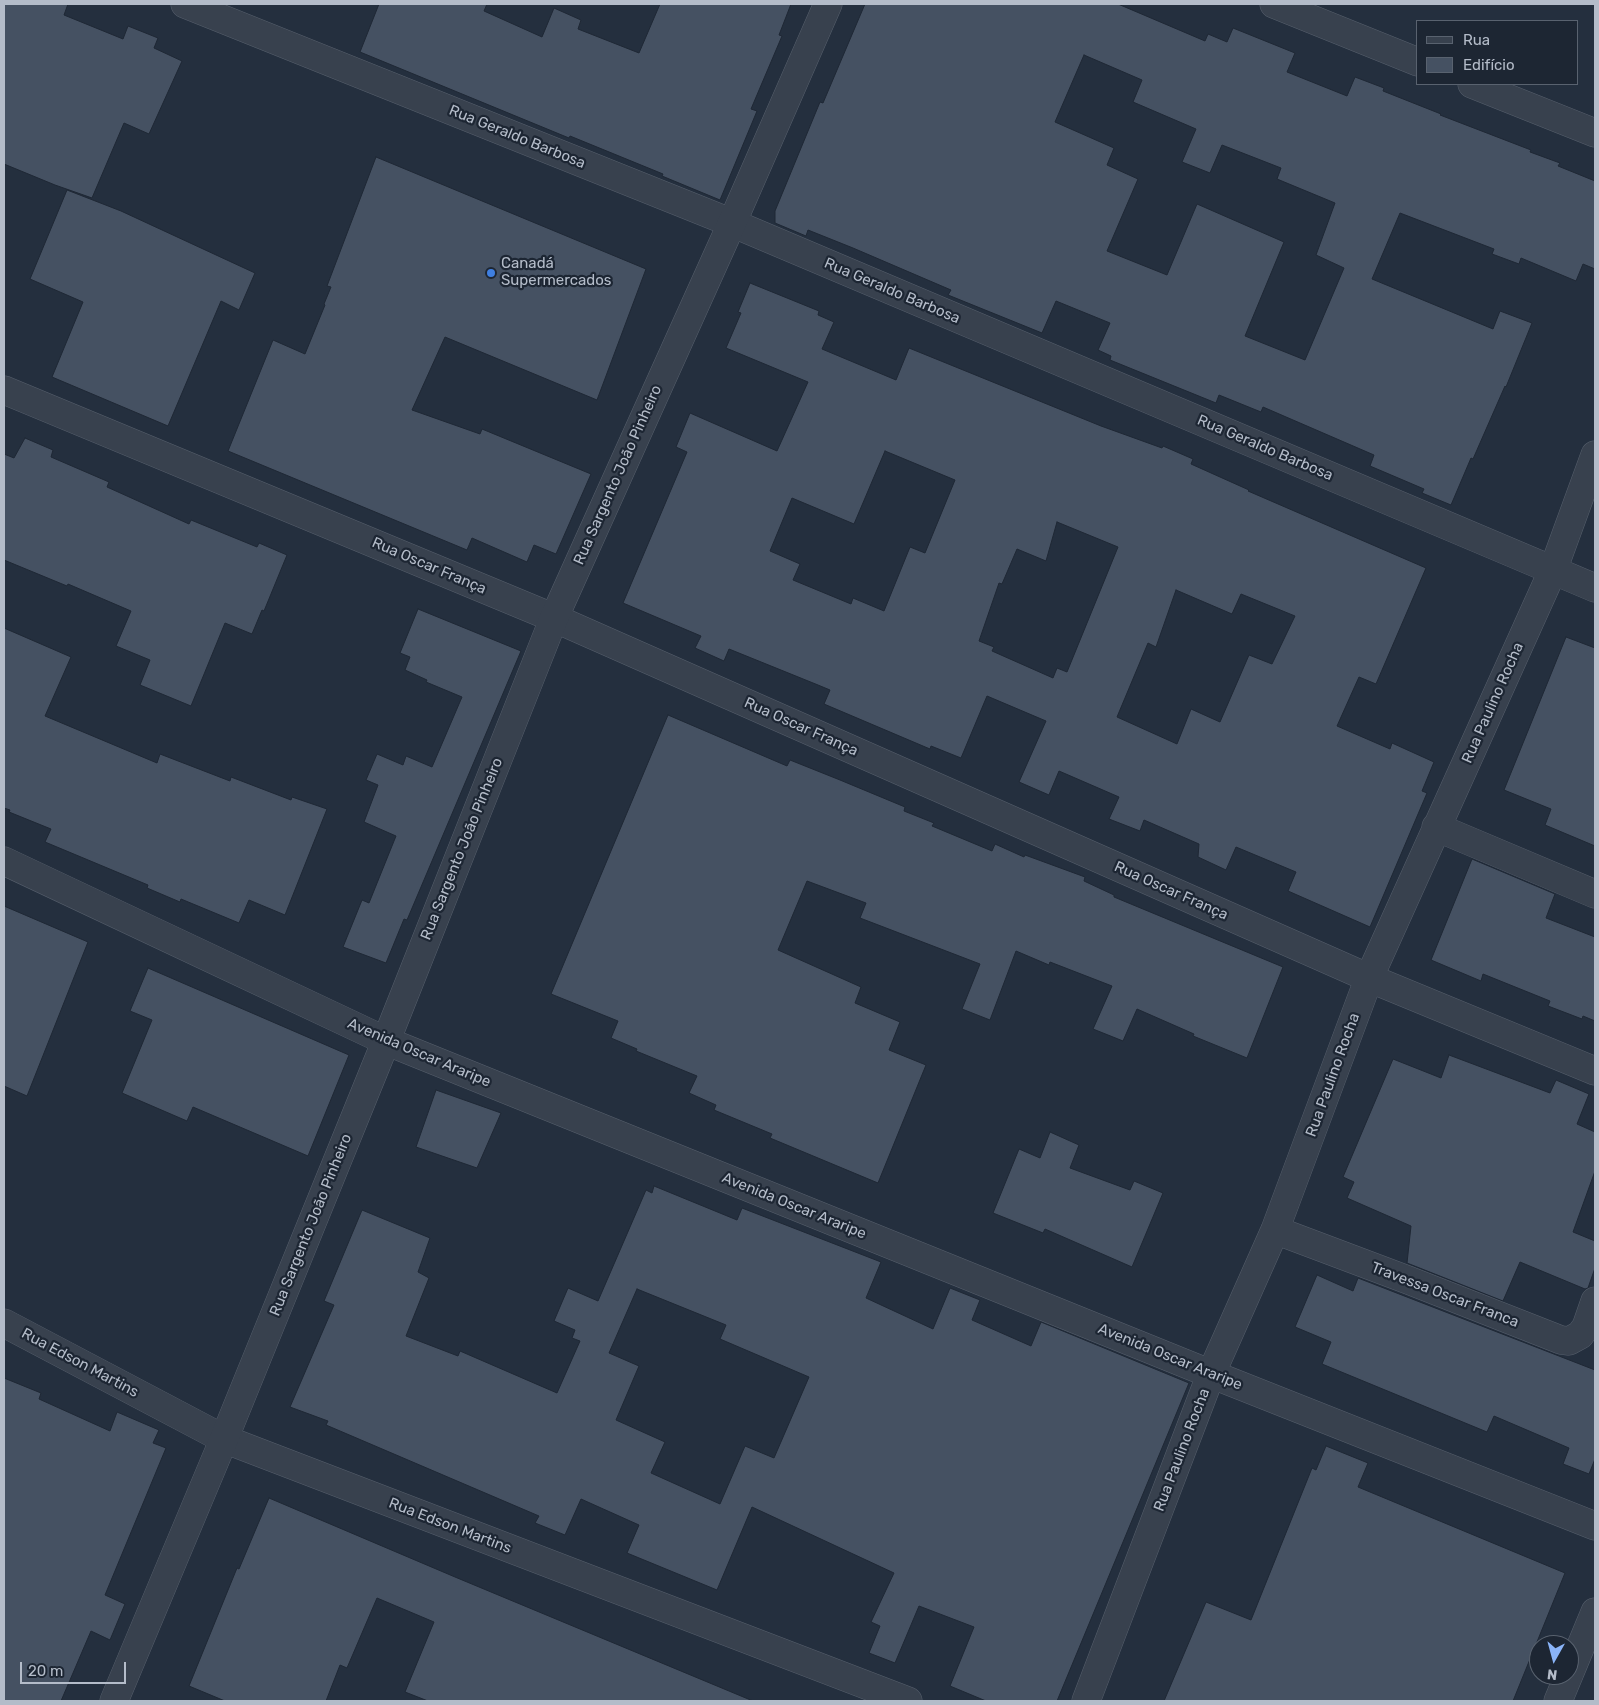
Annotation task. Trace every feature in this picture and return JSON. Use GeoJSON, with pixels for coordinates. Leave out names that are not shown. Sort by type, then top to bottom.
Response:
{"type":"FeatureCollection","features":[{"type":"Feature","properties":{"kind":"street","name":"Rua Geraldo Barbosa"},"geometry":{"type":"LineString","coordinates":[[185,4],[732,223],[1595,588]]}},
{"type":"Feature","properties":{"kind":"street","name":"Rua Sargento João Pinheiro"},"geometry":{"type":"LineString","coordinates":[[114,1701],[224,1439],[386,1041],[554,618],[732,223],[828,4]]}},
{"type":"Feature","properties":{"kind":"street"},"geometry":{"type":"LineString","coordinates":[[1274,4],[1416,61]]}},
{"type":"Feature","properties":{"kind":"street"},"geometry":{"type":"LineString","coordinates":[[1475,85],[1595,133]]}},
{"type":"Feature","properties":{"kind":"street","name":"Rua Oscar França"},"geometry":{"type":"LineString","coordinates":[[4,390],[554,618],[1369,978],[1595,1071]]}},
{"type":"Feature","properties":{"kind":"street","name":"Rua Paulino Rocha"},"geometry":{"type":"LineString","coordinates":[[1086,1701],[1211,1374],[1275,1230],[1369,978],[1553,570],[1595,455]]}},
{"type":"Feature","properties":{"kind":"street"},"geometry":{"type":"LineString","coordinates":[[1436,827],[1595,894]]}},
{"type":"Feature","properties":{"kind":"street","name":"Avenida Oscar Araripe"},"geometry":{"type":"LineString","coordinates":[[4,861],[386,1041],[1211,1374],[1511,1491],[1595,1526]]}},
{"type":"Feature","properties":{"kind":"street","name":"Travessa Oscar Franca"},"geometry":{"type":"LineString","coordinates":[[1275,1230],[1561,1340],[1569,1341],[1580,1335],[1586,1327],[1595,1301]]}},
{"type":"Feature","properties":{"kind":"street","name":"Rua Edson Martins"},"geometry":{"type":"LineString","coordinates":[[4,1324],[224,1439],[908,1701]]}},
{"type":"Feature","properties":{"kind":"street"},"geometry":{"type":"LineString","coordinates":[[1558,1701],[1595,1612]]}},
{"type":"Feature","properties":{"kind":"building"},"geometry":{"type":"Polygon","coordinates":[[[4,4],[68,4],[64,15],[123,39],[128,26],[158,38],[154,48],[182,61],[149,134],[124,123],[92,198],[4,164],[4,4]]]}},
{"type":"Feature","properties":{"kind":"building"},"geometry":{"type":"Polygon","coordinates":[[[379,4],[487,4],[484,11],[542,37],[554,8],[581,20],[578,29],[639,53],[660,4],[791,4],[779,35],[782,36],[751,109],[757,111],[720,200],[662,176],[663,174],[570,136],[569,138],[360,52],[379,4]]]}},
{"type":"Feature","properties":{"kind":"building"},"geometry":{"type":"Polygon","coordinates":[[[865,4],[1118,4],[1205,41],[1208,34],[1227,42],[1233,28],[1295,53],[1287,72],[1347,96],[1355,77],[1384,88],[1383,91],[1440,115],[1531,150],[1530,152],[1560,163],[1558,166],[1595,181],[1595,269],[1583,264],[1576,281],[1521,258],[1519,264],[1492,254],[1494,249],[1400,213],[1372,279],[1493,329],[1500,311],[1532,323],[1506,387],[1473,459],[1471,458],[1451,505],[1422,493],[1424,489],[1370,466],[1374,455],[1263,407],[1261,412],[1219,395],[1216,403],[1110,360],[1111,356],[1098,350],[1110,323],[1056,301],[1042,333],[948,295],[951,290],[853,248],[808,230],[806,236],[775,223],[775,211],[820,102],[823,103],[865,4]],[[1084,55],[1055,122],[1114,148],[1107,165],[1138,179],[1107,251],[1167,275],[1197,204],[1284,242],[1245,336],[1305,360],[1344,268],[1316,255],[1335,203],[1277,179],[1281,168],[1222,145],[1210,173],[1182,162],[1196,129],[1133,102],[1142,80],[1084,55]]]}},
{"type":"Feature","properties":{"kind":"building"},"geometry":{"type":"Polygon","coordinates":[[[376,157],[646,269],[597,400],[445,337],[412,410],[480,434],[482,429],[591,474],[556,554],[534,545],[527,562],[472,538],[467,550],[228,451],[273,340],[305,354],[331,287],[327,286],[376,157]]]}},
{"type":"Feature","properties":{"kind":"building"},"geometry":{"type":"Polygon","coordinates":[[[67,190],[121,211],[255,273],[239,310],[221,301],[168,426],[52,377],[83,302],[30,279],[67,190]]]}},
{"type":"Feature","properties":{"kind":"building"},"geometry":{"type":"Polygon","coordinates":[[[750,283],[819,311],[818,315],[834,322],[822,349],[896,380],[909,348],[1101,426],[1162,448],[1163,446],[1193,459],[1191,464],[1248,491],[1426,568],[1376,684],[1359,677],[1337,726],[1390,749],[1392,743],[1434,762],[1422,791],[1427,793],[1370,927],[1288,891],[1296,872],[1236,847],[1226,870],[1198,857],[1199,844],[1144,820],[1140,831],[1109,819],[1119,797],[1059,771],[1049,795],[1019,782],[1046,721],[987,696],[961,758],[931,746],[930,749],[824,704],[830,690],[818,685],[729,649],[724,661],[695,648],[701,636],[623,603],[687,452],[676,447],[690,413],[777,451],[808,382],[726,348],[741,313],[738,312],[750,283]],[[885,451],[854,524],[792,498],[770,551],[800,564],[793,580],[851,604],[853,598],[884,611],[910,547],[925,553],[955,480],[885,451]],[[1057,522],[1046,561],[1017,549],[1002,584],[999,583],[979,641],[994,647],[992,651],[1053,678],[1057,668],[1067,672],[1118,547],[1057,522]],[[1176,590],[1156,647],[1148,643],[1117,717],[1177,744],[1191,709],[1220,722],[1249,655],[1272,664],[1295,616],[1241,594],[1232,614],[1176,590]]]}},
{"type":"Feature","properties":{"kind":"building"},"geometry":{"type":"Polygon","coordinates":[[[25,438],[53,450],[51,457],[109,482],[107,487],[189,524],[191,520],[257,547],[259,543],[287,555],[264,611],[262,610],[252,634],[225,623],[191,706],[140,685],[150,660],[116,646],[131,611],[68,584],[67,586],[4,560],[4,454],[14,458],[25,438]]]}},
{"type":"Feature","properties":{"kind":"building"},"geometry":{"type":"Polygon","coordinates":[[[418,609],[521,651],[407,920],[404,919],[386,963],[343,947],[362,900],[369,903],[396,836],[364,822],[378,785],[366,780],[377,754],[403,765],[406,756],[432,767],[462,697],[426,682],[427,680],[405,670],[410,657],[400,653],[418,609]]]}},
{"type":"Feature","properties":{"kind":"building"},"geometry":{"type":"Polygon","coordinates":[[[4,628],[71,657],[45,716],[157,763],[160,754],[230,781],[231,777],[291,800],[292,797],[327,809],[285,915],[249,900],[239,923],[181,899],[180,902],[147,888],[148,885],[45,842],[51,829],[9,812],[10,810],[4,808],[4,628]]]}},
{"type":"Feature","properties":{"kind":"building"},"geometry":{"type":"Polygon","coordinates":[[[1566,637],[1595,648],[1595,846],[1545,825],[1551,809],[1504,790],[1566,637]]]}},
{"type":"Feature","properties":{"kind":"building"},"geometry":{"type":"Polygon","coordinates":[[[668,715],[787,766],[790,760],[905,807],[904,811],[934,823],[932,826],[992,851],[995,844],[1024,857],[1025,855],[1085,877],[1084,881],[1114,895],[1114,897],[1283,967],[1247,1058],[1193,1036],[1194,1034],[1137,1009],[1123,1041],[1093,1029],[1112,986],[1050,962],[1049,965],[1016,951],[990,1020],[962,1009],[980,964],[860,918],[866,903],[807,881],[778,950],[861,987],[855,1003],[900,1022],[889,1050],[926,1065],[878,1183],[770,1138],[772,1134],[714,1110],[716,1105],[689,1093],[697,1076],[636,1051],[637,1049],[611,1038],[618,1021],[551,994],[668,715]]]}},
{"type":"Feature","properties":{"kind":"building"},"geometry":{"type":"Polygon","coordinates":[[[1472,859],[1555,894],[1546,918],[1595,937],[1595,1021],[1583,1016],[1582,1019],[1548,1006],[1550,1001],[1483,974],[1481,981],[1431,960],[1472,859]]]}},
{"type":"Feature","properties":{"kind":"building"},"geometry":{"type":"Polygon","coordinates":[[[4,906],[88,942],[27,1096],[4,1086],[4,906]]]}},
{"type":"Feature","properties":{"kind":"building"},"geometry":{"type":"Polygon","coordinates":[[[148,968],[349,1055],[308,1156],[193,1107],[187,1121],[122,1093],[152,1020],[130,1011],[148,968]]]}},
{"type":"Feature","properties":{"kind":"building"},"geometry":{"type":"Polygon","coordinates":[[[1449,1055],[1550,1093],[1556,1080],[1589,1094],[1577,1124],[1595,1132],[1595,1171],[1573,1232],[1595,1241],[1595,1268],[1588,1288],[1585,1289],[1520,1262],[1503,1301],[1407,1263],[1411,1226],[1347,1198],[1354,1182],[1343,1177],[1393,1059],[1441,1078],[1449,1055]]]}},
{"type":"Feature","properties":{"kind":"building"},"geometry":{"type":"Polygon","coordinates":[[[436,1090],[501,1113],[477,1168],[416,1147],[436,1090]]]}},
{"type":"Feature","properties":{"kind":"building"},"geometry":{"type":"Polygon","coordinates":[[[1050,1132],[1079,1145],[1070,1168],[1130,1190],[1134,1181],[1163,1193],[1132,1267],[1045,1229],[1043,1233],[993,1213],[1019,1149],[1040,1158],[1050,1132]]]}},
{"type":"Feature","properties":{"kind":"building"},"geometry":{"type":"Polygon","coordinates":[[[654,1186],[737,1220],[742,1208],[881,1262],[866,1298],[933,1329],[950,1288],[980,1300],[972,1320],[1031,1346],[1041,1322],[1189,1383],[1057,1701],[986,1701],[950,1686],[974,1627],[919,1606],[895,1663],[869,1653],[880,1626],[871,1622],[894,1573],[752,1507],[717,1590],[627,1553],[639,1525],[581,1499],[565,1535],[535,1523],[539,1516],[326,1425],[328,1421],[290,1407],[334,1305],[324,1301],[362,1210],[430,1238],[418,1272],[429,1278],[406,1336],[458,1356],[460,1351],[557,1393],[580,1341],[572,1338],[575,1330],[554,1321],[568,1288],[598,1301],[646,1190],[652,1193],[654,1186]],[[637,1289],[609,1353],[639,1366],[616,1420],[665,1442],[651,1473],[720,1504],[745,1446],[774,1458],[809,1377],[720,1339],[726,1325],[637,1289]]]}},
{"type":"Feature","properties":{"kind":"building"},"geometry":{"type":"Polygon","coordinates":[[[1317,1275],[1353,1291],[1358,1278],[1595,1370],[1595,1459],[1589,1474],[1563,1464],[1569,1448],[1494,1416],[1487,1432],[1322,1364],[1331,1342],[1295,1327],[1317,1275]]]}},
{"type":"Feature","properties":{"kind":"building"},"geometry":{"type":"Polygon","coordinates":[[[4,1378],[41,1393],[39,1399],[110,1431],[117,1412],[159,1430],[153,1443],[166,1448],[105,1595],[125,1604],[110,1640],[91,1631],[61,1701],[4,1701],[4,1378]]]}},
{"type":"Feature","properties":{"kind":"building"},"geometry":{"type":"Polygon","coordinates":[[[1326,1446],[1368,1463],[1358,1487],[1565,1573],[1540,1635],[1529,1635],[1529,1662],[1513,1701],[1164,1701],[1206,1602],[1251,1620],[1312,1468],[1316,1470],[1326,1446]]]}},
{"type":"Feature","properties":{"kind":"building"},"geometry":{"type":"Polygon","coordinates":[[[269,1498],[753,1701],[428,1701],[405,1692],[434,1622],[377,1598],[347,1668],[340,1665],[326,1701],[225,1701],[189,1686],[237,1568],[239,1569],[269,1498]]]}},
{"type":"Feature","properties":{"kind":"place","name":"Canadá Supermercados"},"geometry":{"type":"Point","coordinates":[491,273]}}]}
